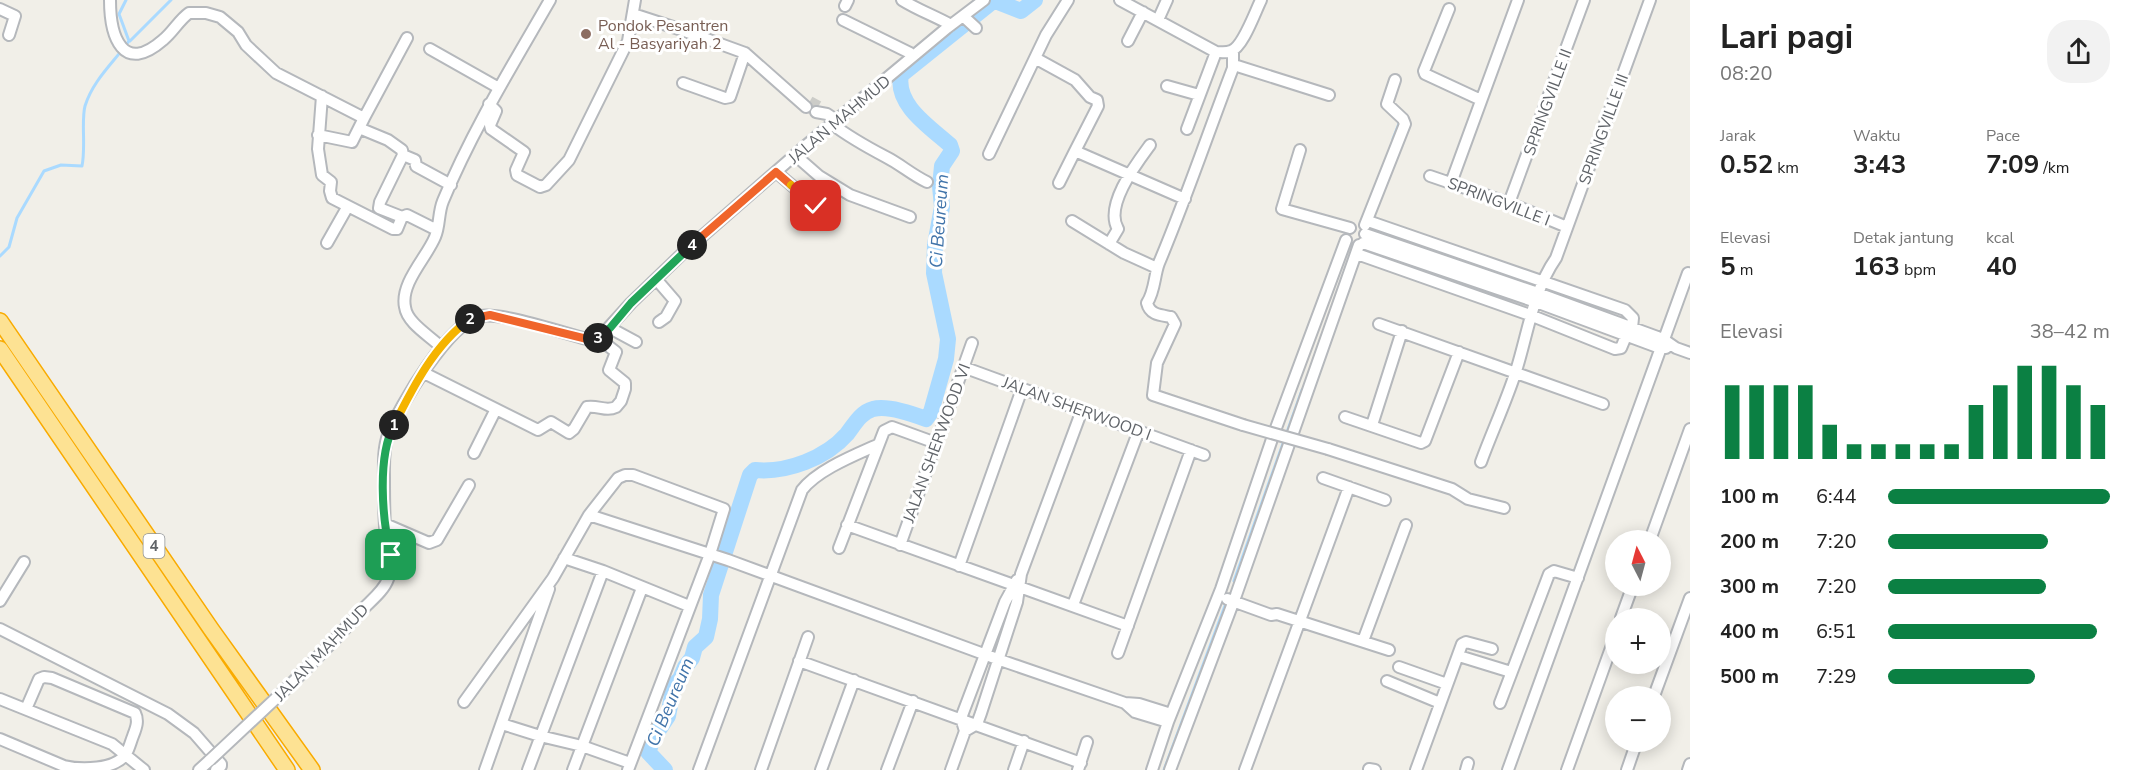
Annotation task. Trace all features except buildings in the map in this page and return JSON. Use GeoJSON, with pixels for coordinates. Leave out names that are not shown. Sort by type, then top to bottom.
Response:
{"type":"FeatureCollection","features":[{"type":"Feature","properties":{"kind":"highway","name":"4"},"geometry":{"type":"LineString","coordinates":[[0,321],[212,629],[312,769]]}},
{"type":"Feature","properties":{"kind":"highway","name":"4"},"geometry":{"type":"LineString","coordinates":[[0,349],[287,770]]}},
{"type":"Feature","properties":{"kind":"street"},"geometry":{"type":"LineString","coordinates":[[110,0],[113,32],[120,47],[130,54],[137,54],[155,46],[189,13],[220,16],[276,73],[322,96],[402,150],[403,155],[379,208],[402,217],[411,216],[437,230]]}},
{"type":"Feature","properties":{"kind":"street"},"geometry":{"type":"LineString","coordinates":[[441,347],[408,316],[404,304],[414,271],[435,238],[442,204],[489,104],[550,0]]}},
{"type":"Feature","properties":{"kind":"street"},"geometry":{"type":"LineString","coordinates":[[489,104],[496,111],[490,125],[491,129],[524,152],[516,170],[517,175],[540,187],[546,184],[569,160],[628,41],[635,0]]}},
{"type":"Feature","properties":{"kind":"street"},"geometry":{"type":"LineString","coordinates":[[902,0],[916,9],[932,14],[951,30]]}},
{"type":"Feature","properties":{"kind":"street","name":"JALAN MAHMUD"},"geometry":{"type":"LineString","coordinates":[[199,770],[213,765],[385,586],[390,571],[391,555],[385,524],[384,457],[388,436],[441,347],[470,319],[490,315],[592,339],[610,328],[631,303],[656,279],[795,155],[821,112],[951,30],[969,22],[984,0]]}},
{"type":"Feature","properties":{"kind":"street"},"geometry":{"type":"LineString","coordinates":[[988,154],[1035,58],[1068,0]]}},
{"type":"Feature","properties":{"kind":"street"},"geometry":{"type":"LineString","coordinates":[[1120,0],[1216,52],[1233,51],[1240,44],[1261,0]]}},
{"type":"Feature","properties":{"kind":"street"},"geometry":{"type":"LineString","coordinates":[[1158,20],[1167,0]]}},
{"type":"Feature","properties":{"kind":"street"},"geometry":{"type":"LineString","coordinates":[[1451,183],[1518,0]]}},
{"type":"Feature","properties":{"kind":"street","name":"SPRINGVILLE II"},"geometry":{"type":"LineString","coordinates":[[1509,203],[1584,0]]}},
{"type":"Feature","properties":{"kind":"street","name":"SPRINGVILLE III"},"geometry":{"type":"LineString","coordinates":[[1481,462],[1525,339],[1548,282],[1556,273],[1557,258],[1567,227],[1650,0]]}},
{"type":"Feature","properties":{"kind":"street"},"geometry":{"type":"LineString","coordinates":[[0,9],[15,16],[9,35]]}},
{"type":"Feature","properties":{"kind":"street"},"geometry":{"type":"LineString","coordinates":[[1449,9],[1424,71],[1425,74],[1481,100]]}},
{"type":"Feature","properties":{"kind":"street"},"geometry":{"type":"LineString","coordinates":[[1128,41],[1143,12]]}},
{"type":"Feature","properties":{"kind":"street"},"geometry":{"type":"LineString","coordinates":[[633,14],[679,28],[745,53],[794,95],[821,112],[866,148],[887,157],[927,182]]}},
{"type":"Feature","properties":{"kind":"street"},"geometry":{"type":"LineString","coordinates":[[843,20],[913,56]]}},
{"type":"Feature","properties":{"kind":"street"},"geometry":{"type":"LineString","coordinates":[[238,32],[246,24]]}},
{"type":"Feature","properties":{"kind":"street"},"geometry":{"type":"LineString","coordinates":[[318,135],[352,142],[407,38]]}},
{"type":"Feature","properties":{"kind":"street"},"geometry":{"type":"LineString","coordinates":[[430,50],[499,88]]}},
{"type":"Feature","properties":{"kind":"street"},"geometry":{"type":"LineString","coordinates":[[1233,51],[1234,65],[1157,268],[1147,303],[1154,314],[1171,317],[1175,324],[1157,363],[1153,395],[1452,489],[1468,499],[1504,508]]}},
{"type":"Feature","properties":{"kind":"street"},"geometry":{"type":"LineString","coordinates":[[1187,129],[1216,52]]}},
{"type":"Feature","properties":{"kind":"street"},"geometry":{"type":"LineString","coordinates":[[683,83],[725,98],[730,97],[745,53]]}},
{"type":"Feature","properties":{"kind":"street"},"geometry":{"type":"LineString","coordinates":[[1035,58],[1075,80],[1089,97],[1098,100],[1098,106],[1059,183]]}},
{"type":"Feature","properties":{"kind":"street"},"geometry":{"type":"LineString","coordinates":[[1234,65],[1329,95]]}},
{"type":"Feature","properties":{"kind":"street"},"geometry":{"type":"LineString","coordinates":[[1170,770],[1235,598],[1284,454],[1405,124],[1403,119],[1387,104],[1395,80]]}},
{"type":"Feature","properties":{"kind":"street"},"geometry":{"type":"LineString","coordinates":[[1167,86],[1199,95]]}},
{"type":"Feature","properties":{"kind":"street"},"geometry":{"type":"LineString","coordinates":[[322,96],[318,135],[320,169],[322,175],[331,182],[332,198],[393,229],[397,229],[402,217]]}},
{"type":"Feature","properties":{"kind":"street"},"geometry":{"type":"LineString","coordinates":[[1109,244],[1118,229],[1114,224],[1113,212],[1129,174],[1150,145]]}},
{"type":"Feature","properties":{"kind":"street"},"geometry":{"type":"LineString","coordinates":[[1300,150],[1282,209],[1350,228],[1356,226],[1362,238],[1534,317],[1615,349],[1621,348],[1629,332],[1633,318],[1625,310],[1548,282],[1362,238],[1352,245],[1346,240]]}},
{"type":"Feature","properties":{"kind":"street"},"geometry":{"type":"LineString","coordinates":[[1075,151],[1185,199]]}},
{"type":"Feature","properties":{"kind":"street"},"geometry":{"type":"LineString","coordinates":[[403,155],[415,160],[415,165],[420,169],[451,186]]}},
{"type":"Feature","properties":{"kind":"street"},"geometry":{"type":"LineString","coordinates":[[795,155],[819,176],[850,195],[910,217]]}},
{"type":"Feature","properties":{"kind":"street"},"geometry":{"type":"LineString","coordinates":[[776,172],[816,206]]}},
{"type":"Feature","properties":{"kind":"street","name":"SPRINGVILLE I"},"geometry":{"type":"LineString","coordinates":[[1430,176],[1509,203],[1567,227]]}},
{"type":"Feature","properties":{"kind":"street"},"geometry":{"type":"LineString","coordinates":[[327,243],[348,206]]}},
{"type":"Feature","properties":{"kind":"street"},"geometry":{"type":"LineString","coordinates":[[1072,221],[1109,244],[1157,268]]}},
{"type":"Feature","properties":{"kind":"street"},"geometry":{"type":"LineString","coordinates":[[1152,770],[1169,718],[1219,592],[1350,228]]}},
{"type":"Feature","properties":{"kind":"street"},"geometry":{"type":"LineString","coordinates":[[1362,238],[1690,353]]}},
{"type":"Feature","properties":{"kind":"street"},"geometry":{"type":"LineString","coordinates":[[1508,770],[1688,273]]}},
{"type":"Feature","properties":{"kind":"street"},"geometry":{"type":"LineString","coordinates":[[656,279],[676,302],[666,317],[658,322]]}},
{"type":"Feature","properties":{"kind":"street"},"geometry":{"type":"LineString","coordinates":[[1379,324],[1603,404]]}},
{"type":"Feature","properties":{"kind":"street"},"geometry":{"type":"LineString","coordinates":[[610,328],[636,342]]}},
{"type":"Feature","properties":{"kind":"street"},"geometry":{"type":"LineString","coordinates":[[1372,425],[1402,331]]}},
{"type":"Feature","properties":{"kind":"street"},"geometry":{"type":"LineString","coordinates":[[424,373],[539,430],[550,422],[569,433],[588,407],[612,409],[616,407],[625,388],[625,383],[609,370],[616,352],[592,339],[583,351]]}},
{"type":"Feature","properties":{"kind":"street","name":"JALAN SHERWOOD VI"},"geometry":{"type":"LineString","coordinates":[[900,544],[972,342]]}},
{"type":"Feature","properties":{"kind":"street"},"geometry":{"type":"LineString","coordinates":[[1345,417],[1421,443],[1425,441],[1459,352]]}},
{"type":"Feature","properties":{"kind":"street","name":"JALAN SHERWOOD I"},"geometry":{"type":"LineString","coordinates":[[963,367],[1204,455]]}},
{"type":"Feature","properties":{"kind":"street"},"geometry":{"type":"LineString","coordinates":[[959,566],[1022,389]]}},
{"type":"Feature","properties":{"kind":"street"},"geometry":{"type":"LineString","coordinates":[[474,453],[496,409]]}},
{"type":"Feature","properties":{"kind":"street"},"geometry":{"type":"LineString","coordinates":[[964,731],[977,724],[1000,660],[1021,574],[1082,410]]}},
{"type":"Feature","properties":{"kind":"street"},"geometry":{"type":"LineString","coordinates":[[839,548],[884,431],[892,427],[936,442]]}},
{"type":"Feature","properties":{"kind":"street"},"geometry":{"type":"LineString","coordinates":[[1654,530],[1690,429]]}},
{"type":"Feature","properties":{"kind":"street"},"geometry":{"type":"LineString","coordinates":[[1073,605],[1138,430]]}},
{"type":"Feature","properties":{"kind":"street"},"geometry":{"type":"LineString","coordinates":[[699,770],[794,510],[807,483],[878,445]]}},
{"type":"Feature","properties":{"kind":"street"},"geometry":{"type":"LineString","coordinates":[[1270,449],[1284,454]]}},
{"type":"Feature","properties":{"kind":"street"},"geometry":{"type":"LineString","coordinates":[[1118,653],[1191,450]]}},
{"type":"Feature","properties":{"kind":"street"},"geometry":{"type":"LineString","coordinates":[[464,702],[553,578],[589,515],[618,478],[633,475],[724,509],[718,557],[689,606],[629,766],[582,746],[502,724]]}},
{"type":"Feature","properties":{"kind":"street"},"geometry":{"type":"LineString","coordinates":[[1323,478],[1385,500]]}},
{"type":"Feature","properties":{"kind":"street"},"geometry":{"type":"LineString","coordinates":[[385,524],[433,543],[437,540],[468,485]]}},
{"type":"Feature","properties":{"kind":"street"},"geometry":{"type":"LineString","coordinates":[[1245,770],[1348,487]]}},
{"type":"Feature","properties":{"kind":"street"},"geometry":{"type":"LineString","coordinates":[[589,515],[718,557],[985,655],[1125,703],[1135,712],[1169,718]]}},
{"type":"Feature","properties":{"kind":"street"},"geometry":{"type":"LineString","coordinates":[[847,525],[1128,626]]}},
{"type":"Feature","properties":{"kind":"street"},"geometry":{"type":"LineString","coordinates":[[1363,641],[1406,525]]}},
{"type":"Feature","properties":{"kind":"street"},"geometry":{"type":"LineString","coordinates":[[564,558],[603,571],[689,606]]}},
{"type":"Feature","properties":{"kind":"street"},"geometry":{"type":"LineString","coordinates":[[0,601],[24,562]]}},
{"type":"Feature","properties":{"kind":"street"},"geometry":{"type":"LineString","coordinates":[[528,770],[603,571]]}},
{"type":"Feature","properties":{"kind":"street"},"geometry":{"type":"LineString","coordinates":[[1500,703],[1549,574],[1554,572],[1578,578]]}},
{"type":"Feature","properties":{"kind":"street"},"geometry":{"type":"LineString","coordinates":[[485,770],[553,578]]}},
{"type":"Feature","properties":{"kind":"street"},"geometry":{"type":"LineString","coordinates":[[951,770],[964,731],[961,718],[985,655],[1017,586]]}},
{"type":"Feature","properties":{"kind":"street"},"geometry":{"type":"LineString","coordinates":[[573,770],[642,588]]}},
{"type":"Feature","properties":{"kind":"street"},"geometry":{"type":"LineString","coordinates":[[1219,592],[1273,609],[1277,614],[1389,650]]}},
{"type":"Feature","properties":{"kind":"street"},"geometry":{"type":"LineString","coordinates":[[1658,686],[1690,598]]}},
{"type":"Feature","properties":{"kind":"street"},"geometry":{"type":"LineString","coordinates":[[0,629],[168,714],[194,733],[221,764],[213,765]]}},
{"type":"Feature","properties":{"kind":"street"},"geometry":{"type":"LineString","coordinates":[[761,770],[808,637]]}},
{"type":"Feature","properties":{"kind":"street"},"geometry":{"type":"LineString","coordinates":[[1416,770],[1465,642],[1492,649]]}},
{"type":"Feature","properties":{"kind":"street"},"geometry":{"type":"LineString","coordinates":[[1459,656],[1511,672]]}},
{"type":"Feature","properties":{"kind":"street"},"geometry":{"type":"LineString","coordinates":[[799,661],[1024,741],[1079,766],[1087,742]]}},
{"type":"Feature","properties":{"kind":"street"},"geometry":{"type":"LineString","coordinates":[[1567,770],[1605,665]]}},
{"type":"Feature","properties":{"kind":"street"},"geometry":{"type":"LineString","coordinates":[[1399,667],[1447,684]]}},
{"type":"Feature","properties":{"kind":"street"},"geometry":{"type":"LineString","coordinates":[[0,739],[74,768],[108,765],[118,762],[126,754],[137,724],[135,713],[52,678],[39,679],[26,709]]}},
{"type":"Feature","properties":{"kind":"street"},"geometry":{"type":"LineString","coordinates":[[821,770],[854,680]]}},
{"type":"Feature","properties":{"kind":"street"},"geometry":{"type":"LineString","coordinates":[[1387,681],[1440,703]]}},
{"type":"Feature","properties":{"kind":"street"},"geometry":{"type":"LineString","coordinates":[[0,699],[111,744],[144,770]]}},
{"type":"Feature","properties":{"kind":"street"},"geometry":{"type":"LineString","coordinates":[[887,770],[913,701]]}},
{"type":"Feature","properties":{"kind":"street"},"geometry":{"type":"LineString","coordinates":[[1014,770],[1024,741]]}},
{"type":"Feature","properties":{"kind":"street"},"geometry":{"type":"LineString","coordinates":[[1627,770],[1633,752]]}},
{"type":"Feature","properties":{"kind":"street"},"geometry":{"type":"LineString","coordinates":[[1688,770],[1690,764]]}},
{"type":"Feature","properties":{"kind":"waterway"},"geometry":{"type":"LineString","coordinates":[[0,256],[9,247],[17,218],[44,171],[61,165],[82,166],[85,106],[98,80],[129,41],[119,14],[126,0]]}},
{"type":"Feature","properties":{"kind":"waterway"},"geometry":{"type":"LineString","coordinates":[[130,41],[171,0]]}},
{"type":"Feature","properties":{"kind":"waterway","name":"Ci Beureum"},"geometry":{"type":"LineString","coordinates":[[665,770],[648,752],[654,737],[668,716],[674,685],[692,658],[695,647],[706,637],[710,619],[711,595],[750,475],[755,470],[780,469],[817,457],[838,443],[861,416],[873,409],[892,409],[926,419],[931,412],[946,359],[948,339],[934,273],[935,245],[942,207],[940,186],[942,166],[952,151],[950,145],[924,123],[909,106],[903,96],[901,75],[992,2],[1021,11],[1035,0]]}},
{"type":"Feature","properties":{"kind":"waterway"},"geometry":{"type":"LineString","coordinates":[[1393,139],[1400,121]]}},
{"type":"Feature","properties":{"kind":"waterway"},"geometry":{"type":"LineString","coordinates":[[1234,581],[1302,390]]}},
{"type":"Feature","properties":{"kind":"waterway"},"geometry":{"type":"LineString","coordinates":[[1164,770],[1226,603]]}},
{"type":"Feature","properties":{"kind":"tunnel"},"geometry":{"type":"LineString","coordinates":[[810,101],[819,106]]}},
{"type":"Feature","properties":{"kind":"place","name":"Pondok Pesantren Al - Basyariyah 2"},"geometry":{"type":"Point","coordinates":[586,34]}},
{"type":"Feature","properties":{"kind":"route"},"geometry":{"type":"LineString","coordinates":[[391,555],[385,524],[384,457],[388,436],[412,391],[441,347],[470,319],[490,315],[587,339],[596,339],[602,336],[631,303],[683,253],[776,172],[816,206]]}}]}
